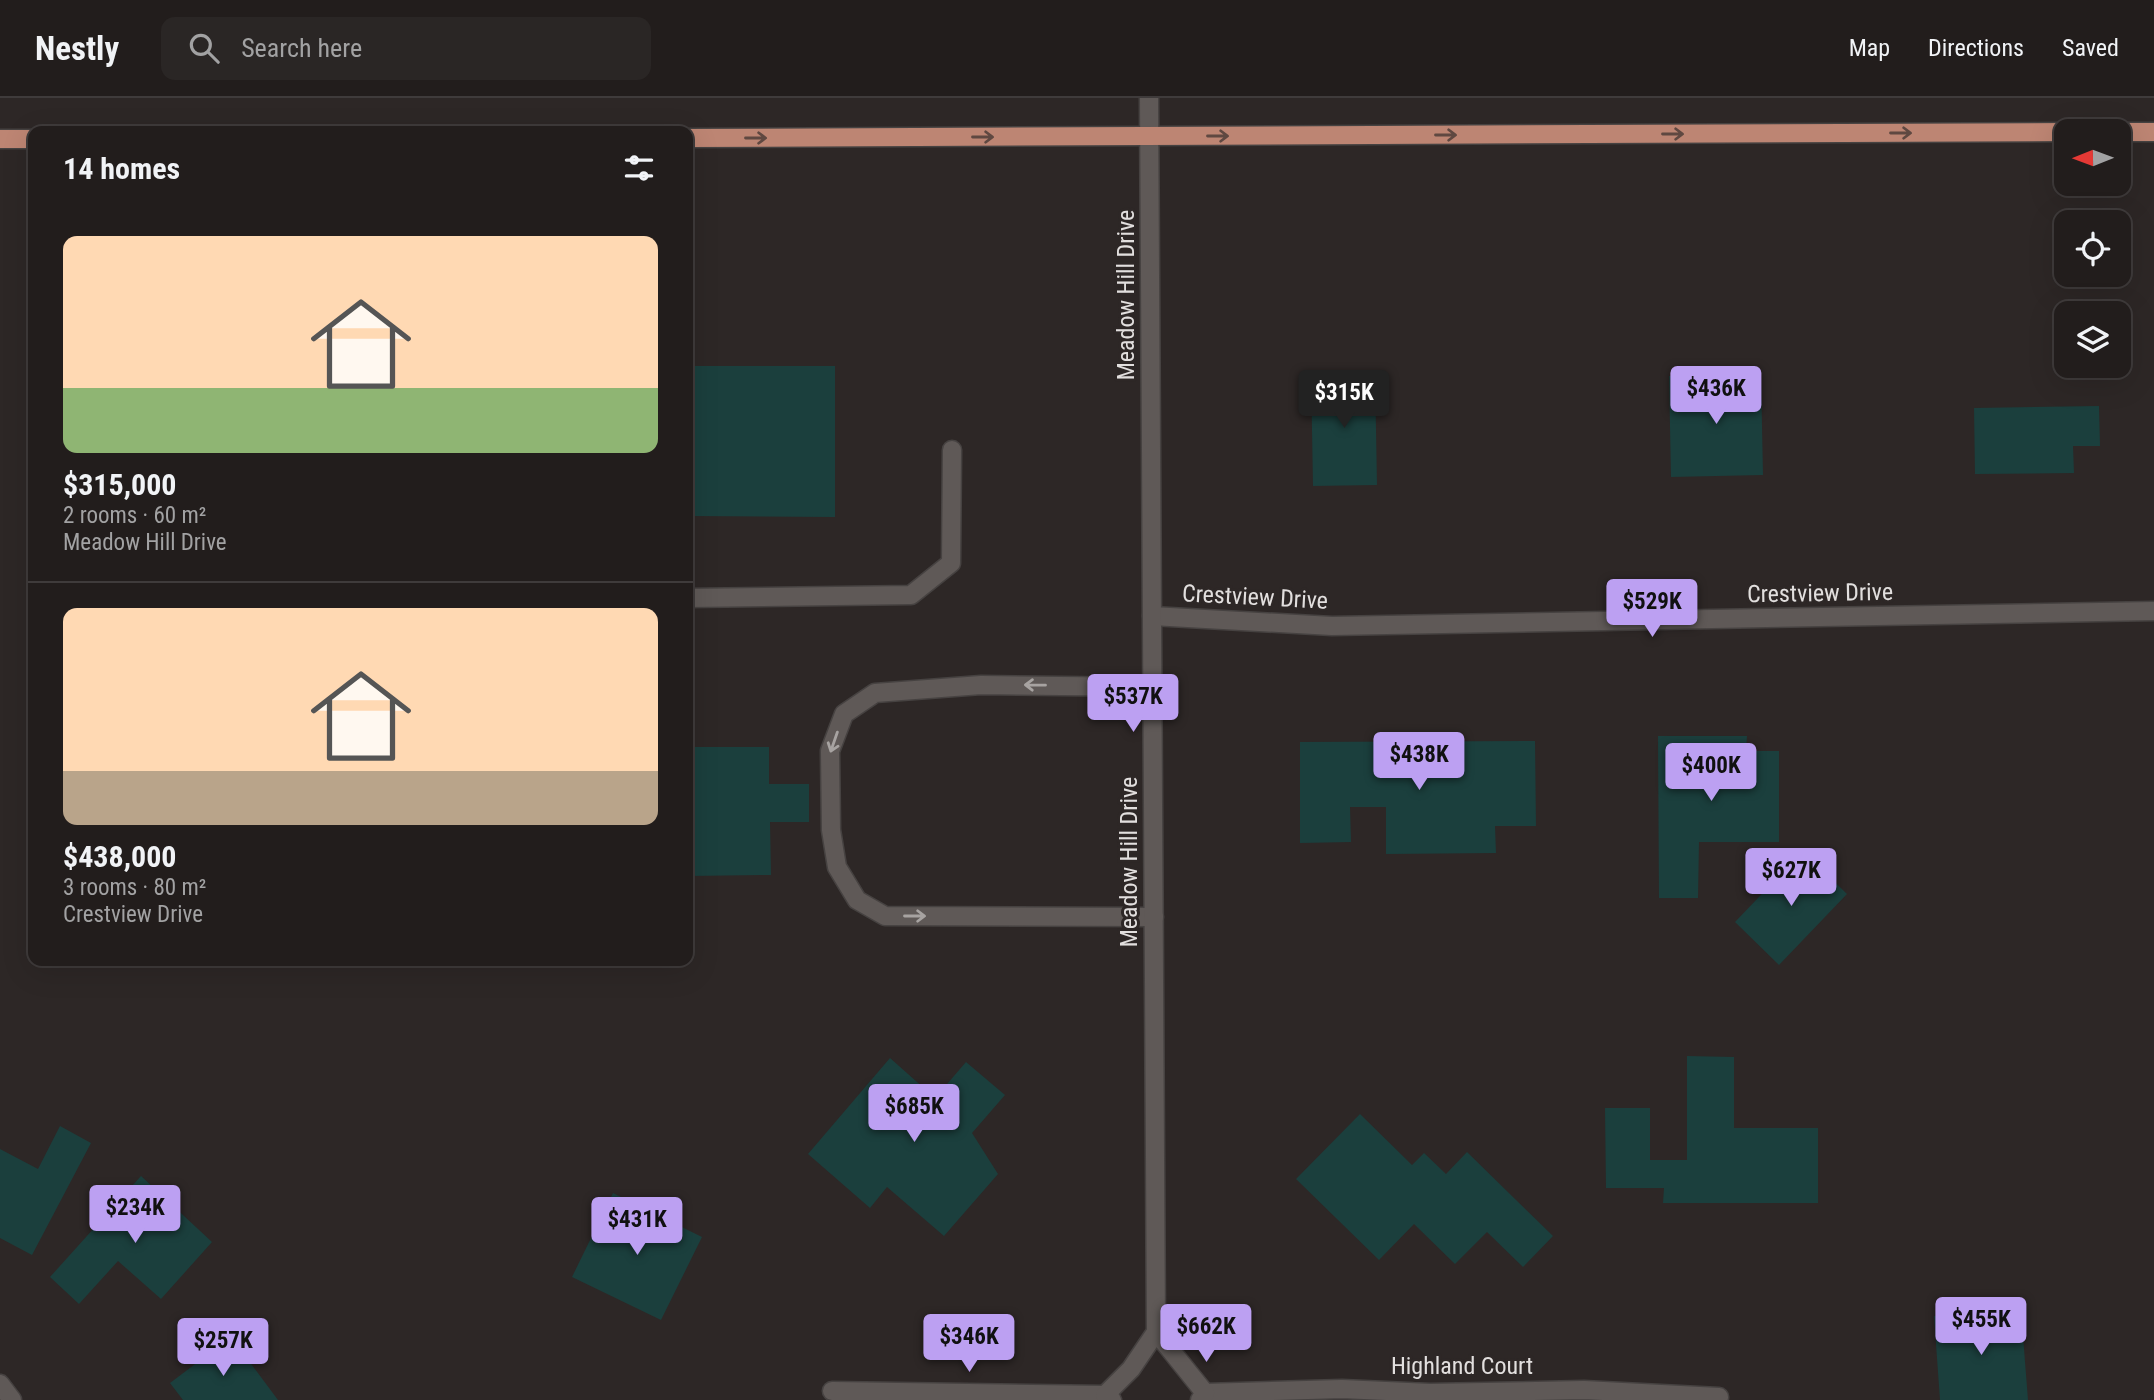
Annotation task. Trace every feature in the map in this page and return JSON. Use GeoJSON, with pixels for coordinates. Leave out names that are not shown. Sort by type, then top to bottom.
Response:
{"type":"FeatureCollection","features":[{"type":"Feature","properties":{"kind":"main road"},"geometry":{"type":"LineString","coordinates":[[693,138],[2054,132]]}},
{"type":"Feature","properties":{"kind":"main road"},"geometry":{"type":"LineString","coordinates":[[2132,132],[2154,132]]}},
{"type":"Feature","properties":{"kind":"main road"},"geometry":{"type":"LineString","coordinates":[[0,139],[28,139]]}},
{"type":"Feature","properties":{"kind":"street","name":"Meadow Hill Drive"},"geometry":{"type":"LineString","coordinates":[[1149,98],[1156,1332]]}},
{"type":"Feature","properties":{"kind":"street"},"geometry":{"type":"LineString","coordinates":[[693,598],[911,596],[951,563],[952,450]]}},
{"type":"Feature","properties":{"kind":"street","name":"Crestview Drive"},"geometry":{"type":"LineString","coordinates":[[1152,616],[1332,626],[2154,611]]}},
{"type":"Feature","properties":{"kind":"street"},"geometry":{"type":"LineString","coordinates":[[1152,687],[981,685],[874,693],[844,714],[830,751],[831,831],[837,867],[857,900],[885,916],[1154,917]]}},
{"type":"Feature","properties":{"kind":"street"},"geometry":{"type":"LineString","coordinates":[[832,1391],[1108,1398],[1156,1332],[1202,1397]]}},
{"type":"Feature","properties":{"kind":"street"},"geometry":{"type":"LineString","coordinates":[[0,1384],[12,1400]]}},
{"type":"Feature","properties":{"kind":"street","name":"Highland Court"},"geometry":{"type":"LineString","coordinates":[[1202,1397],[1342,1389],[1430,1393],[1584,1390],[1719,1397]]}},
{"type":"Feature","properties":{"kind":"building"},"geometry":{"type":"Polygon","coordinates":[[[693,366],[835,366],[835,517],[693,516],[693,366]]]}},
{"type":"Feature","properties":{"kind":"building"},"geometry":{"type":"Polygon","coordinates":[[[1375,373],[1377,485],[1313,486],[1311,374],[1375,373]]]}},
{"type":"Feature","properties":{"kind":"building"},"geometry":{"type":"Polygon","coordinates":[[[1669,376],[1761,376],[1763,475],[1671,477],[1669,376]]]}},
{"type":"Feature","properties":{"kind":"building"},"geometry":{"type":"Polygon","coordinates":[[[2099,406],[2100,446],[2073,446],[2074,473],[1975,474],[1974,408],[2099,406]]]}},
{"type":"Feature","properties":{"kind":"building"},"geometry":{"type":"Polygon","coordinates":[[[1658,736],[1747,736],[1746,751],[1779,751],[1779,842],[1699,842],[1698,898],[1659,898],[1658,736]]]}},
{"type":"Feature","properties":{"kind":"building"},"geometry":{"type":"Polygon","coordinates":[[[1535,741],[1536,826],[1495,826],[1496,853],[1386,854],[1386,807],[1350,807],[1351,842],[1300,843],[1300,742],[1535,741]]]}},
{"type":"Feature","properties":{"kind":"building"},"geometry":{"type":"Polygon","coordinates":[[[693,747],[769,747],[769,784],[809,784],[809,822],[770,822],[771,875],[693,876],[693,747]]]}},
{"type":"Feature","properties":{"kind":"building"},"geometry":{"type":"Polygon","coordinates":[[[1803,851],[1847,894],[1779,965],[1735,922],[1803,851]]]}},
{"type":"Feature","properties":{"kind":"building"},"geometry":{"type":"Polygon","coordinates":[[[1687,1056],[1734,1057],[1734,1128],[1818,1128],[1818,1203],[1663,1203],[1664,1188],[1606,1188],[1605,1108],[1650,1108],[1650,1160],[1687,1160],[1687,1056]]]}},
{"type":"Feature","properties":{"kind":"building"},"geometry":{"type":"Polygon","coordinates":[[[890,1058],[935,1098],[966,1062],[1005,1095],[972,1133],[998,1174],[944,1236],[887,1187],[870,1208],[808,1154],[890,1058]]]}},
{"type":"Feature","properties":{"kind":"building"},"geometry":{"type":"Polygon","coordinates":[[[1360,1114],[1412,1165],[1424,1153],[1446,1174],[1467,1152],[1553,1236],[1523,1267],[1487,1232],[1455,1264],[1414,1224],[1379,1260],[1296,1179],[1360,1114]]]}},
{"type":"Feature","properties":{"kind":"building"},"geometry":{"type":"Polygon","coordinates":[[[60,1126],[91,1143],[32,1255],[0,1238],[0,1149],[38,1169],[60,1126]]]}},
{"type":"Feature","properties":{"kind":"building"},"geometry":{"type":"Polygon","coordinates":[[[141,1176],[212,1242],[161,1299],[118,1261],[79,1304],[50,1277],[141,1176]]]}},
{"type":"Feature","properties":{"kind":"building"},"geometry":{"type":"Polygon","coordinates":[[[613,1193],[702,1237],[661,1320],[572,1277],[613,1193]]]}},
{"type":"Feature","properties":{"kind":"building"},"geometry":{"type":"Polygon","coordinates":[[[2021,1310],[2028,1400],[1940,1400],[1934,1316],[2021,1310]]]}},
{"type":"Feature","properties":{"kind":"building"},"geometry":{"type":"Polygon","coordinates":[[[231,1337],[278,1400],[183,1400],[170,1383],[231,1337]]]}}]}
